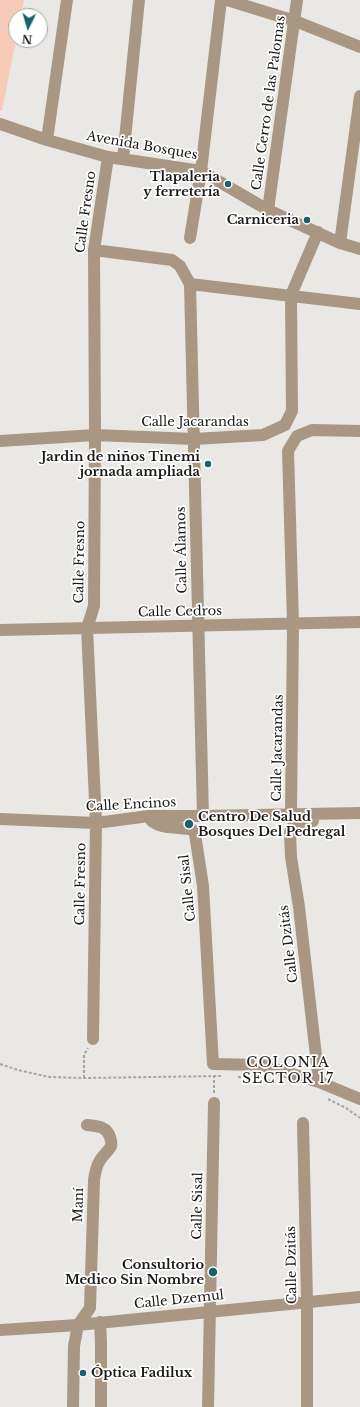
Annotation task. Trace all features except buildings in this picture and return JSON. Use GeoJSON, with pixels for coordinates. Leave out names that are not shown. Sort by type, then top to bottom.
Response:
{"type":"FeatureCollection","features":[{"type":"Feature","properties":{"kind":"street"},"geometry":{"type":"LineString","coordinates":[[47,140],[67,0]]}},
{"type":"Feature","properties":{"kind":"street"},"geometry":{"type":"LineString","coordinates":[[123,159],[139,0]]}},
{"type":"Feature","properties":{"kind":"street"},"geometry":{"type":"LineString","coordinates":[[190,238],[201,171],[221,0]]}},
{"type":"Feature","properties":{"kind":"street"},"geometry":{"type":"LineString","coordinates":[[227,0],[296,21],[360,47]]}},
{"type":"Feature","properties":{"kind":"street","name":"Calle Cerro de las Palomas"},"geometry":{"type":"LineString","coordinates":[[268,210],[296,21],[297,0]]}},
{"type":"Feature","properties":{"kind":"street"},"geometry":{"type":"LineString","coordinates":[[340,243],[360,96]]}},
{"type":"Feature","properties":{"kind":"street","name":"Avenida Bosques"},"geometry":{"type":"LineString","coordinates":[[0,124],[47,140],[108,157],[201,171],[268,210],[340,243],[360,249]]}},
{"type":"Feature","properties":{"kind":"street","name":"Calle Fresno"},"geometry":{"type":"LineString","coordinates":[[93,1039],[96,823],[87,628],[94,606],[94,250],[108,157]]}},
{"type":"Feature","properties":{"kind":"street","name":"Calle Jacarandas"},"geometry":{"type":"LineString","coordinates":[[0,441],[95,435],[194,438],[262,435],[285,425],[292,411],[291,295],[318,232]]}},
{"type":"Feature","properties":{"kind":"street"},"geometry":{"type":"LineString","coordinates":[[94,250],[172,260],[180,266],[190,284],[360,304]]}},
{"type":"Feature","properties":{"kind":"street","name":"Calle Álamos"},"geometry":{"type":"LineString","coordinates":[[190,284],[203,816]]}},
{"type":"Feature","properties":{"kind":"street","name":"Calle Jacarandas"},"geometry":{"type":"LineString","coordinates":[[291,815],[293,623],[288,452],[297,436],[312,430],[360,431]]}},
{"type":"Feature","properties":{"kind":"street","name":"Calle Cedros"},"geometry":{"type":"LineString","coordinates":[[0,630],[360,622]]}},
{"type":"Feature","properties":{"kind":"street"},"geometry":{"type":"LineString","coordinates":[[259,816],[277,821],[292,828],[294,824],[300,822],[342,819],[354,813]]}},
{"type":"Feature","properties":{"kind":"street","name":"Calle Encinos"},"geometry":{"type":"LineString","coordinates":[[2,821],[96,823],[149,816],[259,816],[354,813]]}},
{"type":"Feature","properties":{"kind":"street","name":"Calle Sisal"},"geometry":{"type":"LineString","coordinates":[[149,816],[153,823],[159,826],[193,830],[195,834],[203,886],[213,1064],[262,1065],[319,1082]]}},
{"type":"Feature","properties":{"kind":"street","name":"Calle Dzitás"},"geometry":{"type":"LineString","coordinates":[[292,828],[290,832],[291,857],[299,907],[319,1082]]}},
{"type":"Feature","properties":{"kind":"street"},"geometry":{"type":"LineString","coordinates":[[319,1082],[360,1099]]}},
{"type":"Feature","properties":{"kind":"street","name":"Calle Sisal"},"geometry":{"type":"LineString","coordinates":[[208,1407],[214,1102]]}},
{"type":"Feature","properties":{"kind":"street","name":"Calle Dzitás"},"geometry":{"type":"LineString","coordinates":[[303,1123],[307,1407]]}},
{"type":"Feature","properties":{"kind":"street","name":"Maní"},"geometry":{"type":"LineString","coordinates":[[87,1125],[104,1128],[110,1134],[112,1142],[111,1146],[99,1161],[94,1180],[90,1308]]}},
{"type":"Feature","properties":{"kind":"street","name":"Calle Dzemul"},"geometry":{"type":"LineString","coordinates":[[0,1330],[78,1325],[306,1301],[360,1297]]}},
{"type":"Feature","properties":{"kind":"street"},"geometry":{"type":"LineString","coordinates":[[73,1407],[74,1346],[78,1325],[90,1308],[100,1322],[101,1407]]}},
{"type":"Feature","properties":{"kind":"path"},"geometry":{"type":"LineString","coordinates":[[84,1078],[84,1055],[93,1039]]}},
{"type":"Feature","properties":{"kind":"path"},"geometry":{"type":"LineString","coordinates":[[0,1064],[49,1077],[228,1076]]}},
{"type":"Feature","properties":{"kind":"path"},"geometry":{"type":"LineString","coordinates":[[214,1076],[214,1102]]}},
{"type":"Feature","properties":{"kind":"path"},"geometry":{"type":"LineString","coordinates":[[234,1076],[255,1078],[287,1085]]}},
{"type":"Feature","properties":{"kind":"path"},"geometry":{"type":"LineString","coordinates":[[326,1098],[346,1108],[360,1118]]}},
{"type":"Feature","properties":{"kind":"shaded area"},"geometry":{"type":"Polygon","coordinates":[[[0,0],[24,0],[22,8],[8,8],[8,48],[14,48],[2,111],[0,111],[0,0]]]}},
{"type":"Feature","properties":{"kind":"place","name":"Tlapaleria y ferretería"},"geometry":{"type":"Point","coordinates":[228,184]}},
{"type":"Feature","properties":{"kind":"place","name":"Carniceria"},"geometry":{"type":"Point","coordinates":[307,220]}},
{"type":"Feature","properties":{"kind":"place","name":"Jardin de niños Tinemi jornada ampliada"},"geometry":{"type":"Point","coordinates":[208,464]}},
{"type":"Feature","properties":{"kind":"place","name":"Centro De Salud Bosques Del Pedregal"},"geometry":{"type":"Point","coordinates":[189,824]}},
{"type":"Feature","properties":{"kind":"place","name":"Consultorio Medico Sin Nombre"},"geometry":{"type":"Point","coordinates":[213,1272]}},
{"type":"Feature","properties":{"kind":"place","name":"Óptica Fadilux"},"geometry":{"type":"Point","coordinates":[83,1373]}},
{"type":"Feature","properties":{"kind":"district","name":"COLONIA SECTOR 17"},"geometry":{"type":"Point","coordinates":[288,1072]}}]}
